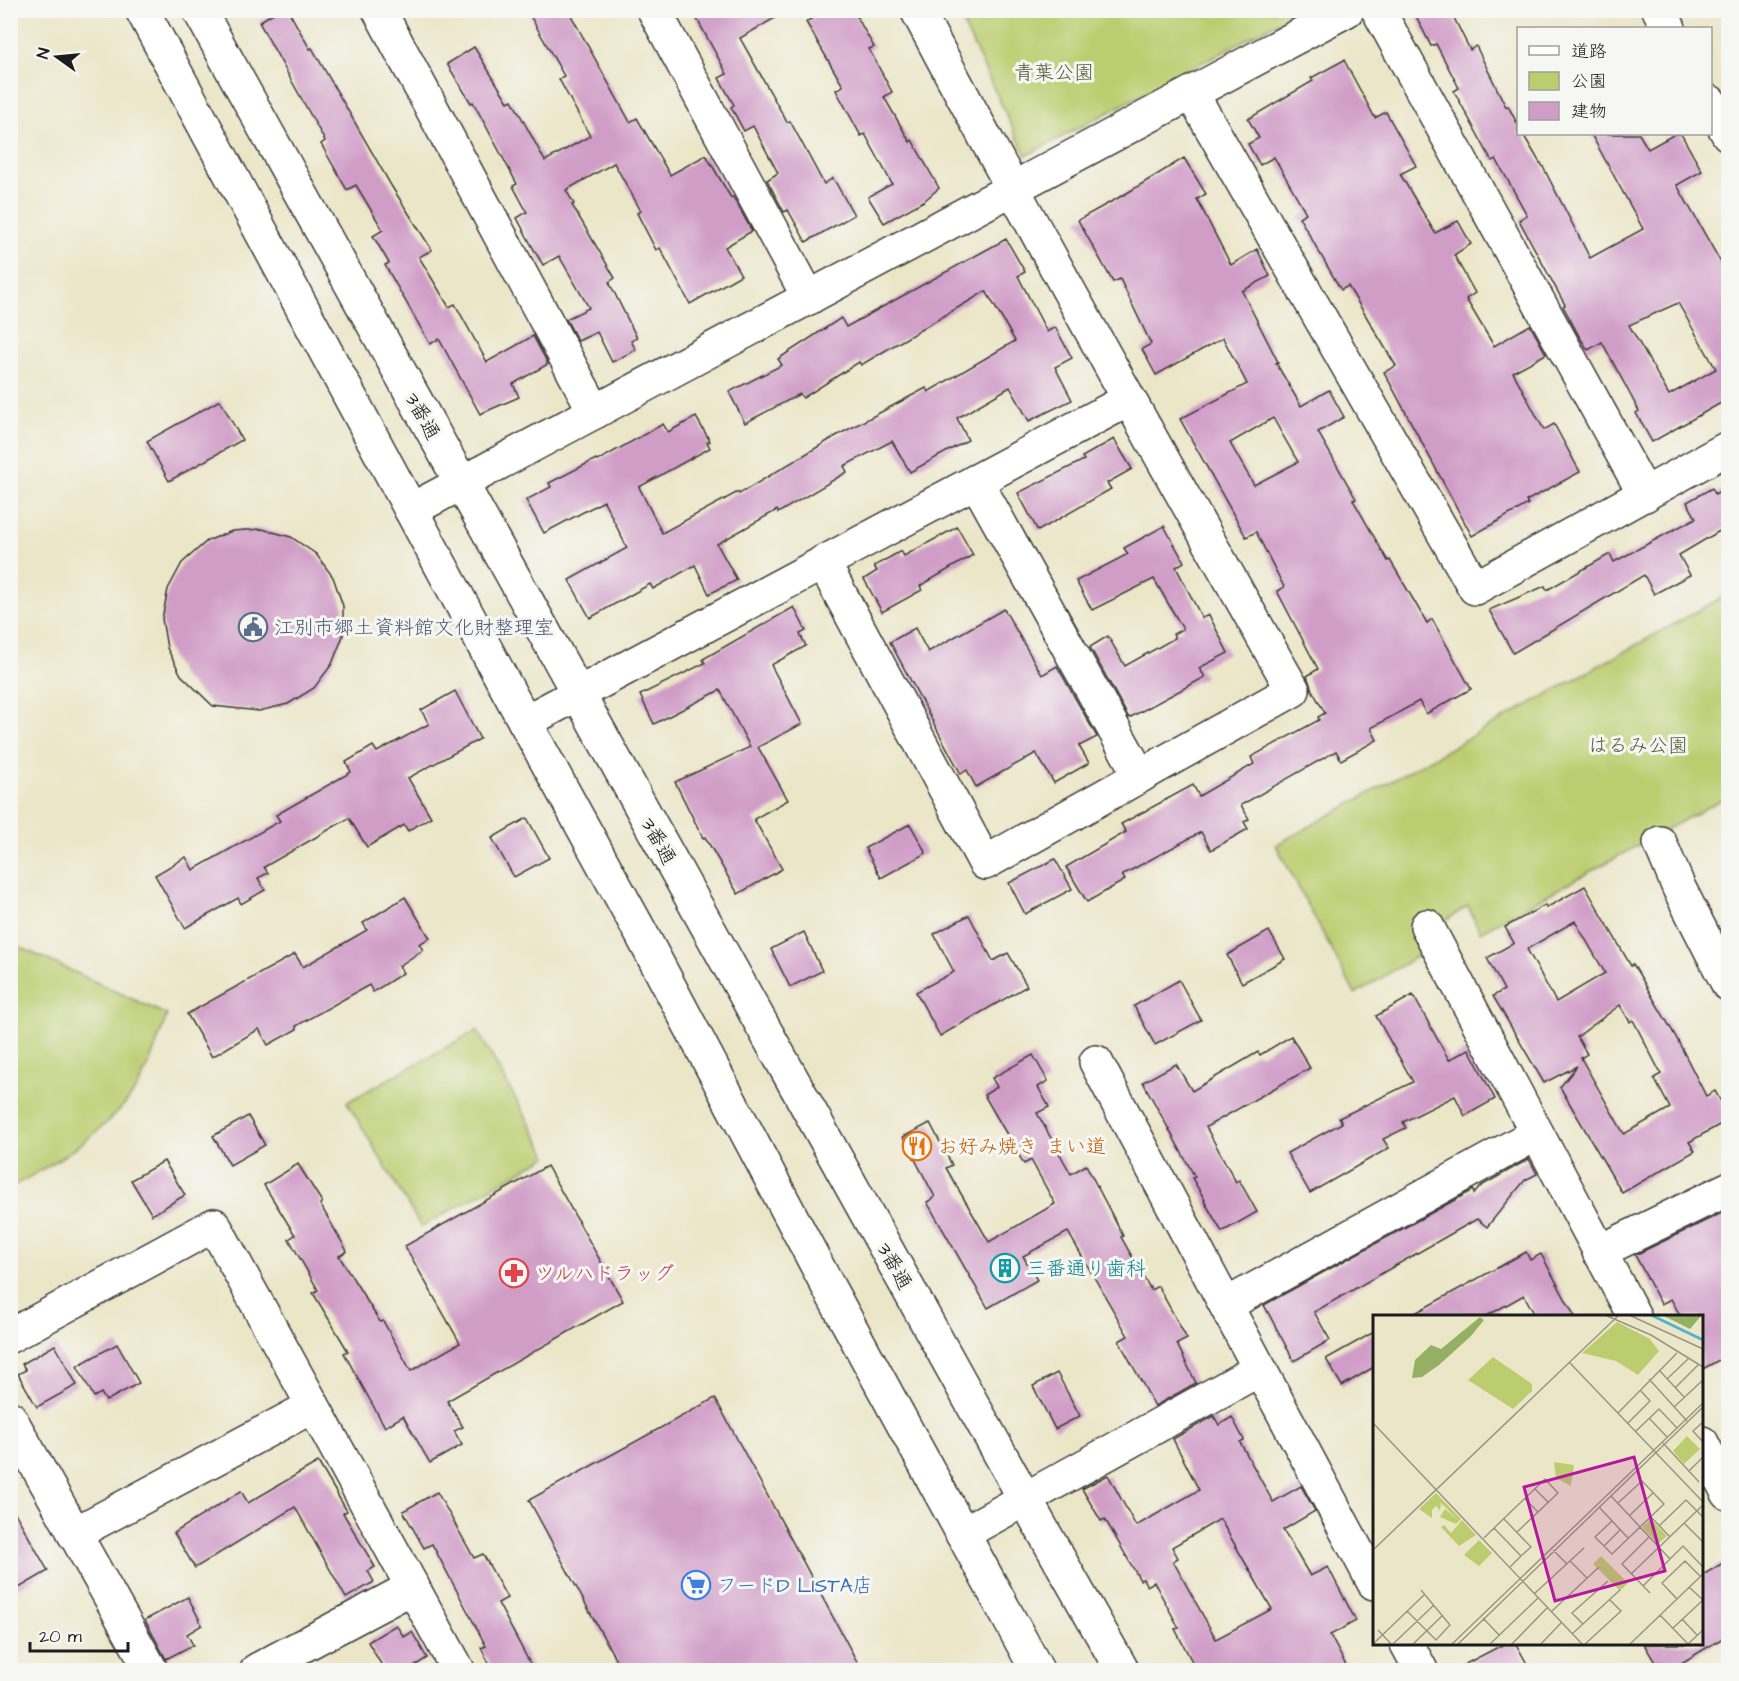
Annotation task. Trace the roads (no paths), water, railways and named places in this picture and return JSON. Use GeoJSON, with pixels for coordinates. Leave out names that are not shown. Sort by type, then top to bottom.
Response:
{"type":"FeatureCollection","features":[{"type":"Feature","properties":{"kind":"street"},"geometry":{"type":"LineString","coordinates":[[142,10],[1037,1671]]}},
{"type":"Feature","properties":{"kind":"street","name":"3番通"},"geometry":{"type":"LineString","coordinates":[[199,10],[1122,1671]]}},
{"type":"Feature","properties":{"kind":"street"},"geometry":{"type":"LineString","coordinates":[[379,10],[595,412]]}},
{"type":"Feature","properties":{"kind":"street"},"geometry":{"type":"LineString","coordinates":[[654,10],[809,298]]}},
{"type":"Feature","properties":{"kind":"street"},"geometry":{"type":"LineString","coordinates":[[823,562],[985,863],[1293,690],[1128,400],[1012,190],[917,10]]}},
{"type":"Feature","properties":{"kind":"street"},"geometry":{"type":"LineString","coordinates":[[411,510],[1347,10]]}},
{"type":"Feature","properties":{"kind":"street"},"geometry":{"type":"LineString","coordinates":[[1378,10],[1644,495]]}},
{"type":"Feature","properties":{"kind":"street"},"geometry":{"type":"LineString","coordinates":[[1659,10],[1668,27]]}},
{"type":"Feature","properties":{"kind":"street"},"geometry":{"type":"LineString","coordinates":[[1192,94],[1475,588],[1728,448]]}},
{"type":"Feature","properties":{"kind":"street"},"geometry":{"type":"LineString","coordinates":[[1712,106],[1728,134]]}},
{"type":"Feature","properties":{"kind":"street"},"geometry":{"type":"LineString","coordinates":[[525,722],[1128,400]]}},
{"type":"Feature","properties":{"kind":"street"},"geometry":{"type":"LineString","coordinates":[[976,481],[1140,776]]}},
{"type":"Feature","properties":{"kind":"street"},"geometry":{"type":"LineString","coordinates":[[1660,843],[1679,888],[1728,984]]}},
{"type":"Feature","properties":{"kind":"street"},"geometry":{"type":"LineString","coordinates":[[1427,926],[1633,1315]]}},
{"type":"Feature","properties":{"kind":"street"},"geometry":{"type":"LineString","coordinates":[[1096,1062],[1373,1581]]}},
{"type":"Feature","properties":{"kind":"street"},"geometry":{"type":"LineString","coordinates":[[1226,1305],[1536,1134]]}},
{"type":"Feature","properties":{"kind":"street"},"geometry":{"type":"LineString","coordinates":[[1599,1252],[1728,1189]]}},
{"type":"Feature","properties":{"kind":"street"},"geometry":{"type":"LineString","coordinates":[[10,1336],[214,1225],[458,1671]]}},
{"type":"Feature","properties":{"kind":"street"},"geometry":{"type":"LineString","coordinates":[[962,1534],[1260,1369]]}},
{"type":"Feature","properties":{"kind":"street"},"geometry":{"type":"LineString","coordinates":[[74,1534],[313,1406]]}},
{"type":"Feature","properties":{"kind":"street"},"geometry":{"type":"LineString","coordinates":[[10,1419],[151,1671]]}},
{"type":"Feature","properties":{"kind":"street"},"geometry":{"type":"LineString","coordinates":[[1703,1447],[1728,1493]]}},
{"type":"Feature","properties":{"kind":"street"},"geometry":{"type":"LineString","coordinates":[[257,1671],[413,1587]]}},
{"type":"Feature","properties":{"kind":"street"},"geometry":{"type":"LineString","coordinates":[[1408,1645],[1421,1671]]}},
{"type":"Feature","properties":{"kind":"place","name":"江別市郷土資料館文化財整理室"},"geometry":{"type":"Point","coordinates":[253,627]}},
{"type":"Feature","properties":{"kind":"place","name":"お好み焼き まい道"},"geometry":{"type":"Point","coordinates":[917,1146]}},
{"type":"Feature","properties":{"kind":"place","name":"三番通り歯科"},"geometry":{"type":"Point","coordinates":[1005,1268]}},
{"type":"Feature","properties":{"kind":"place","name":"ツルハドラッグ"},"geometry":{"type":"Point","coordinates":[514,1273]}},
{"type":"Feature","properties":{"kind":"place","name":"フードD LISTA店"},"geometry":{"type":"Point","coordinates":[696,1585]}},
{"type":"Feature","properties":{"kind":"park label","name":"青葉公園"},"geometry":{"type":"Point","coordinates":[1054,72]}},
{"type":"Feature","properties":{"kind":"park label","name":"はるみ公園"},"geometry":{"type":"Point","coordinates":[1638,745]}}]}
